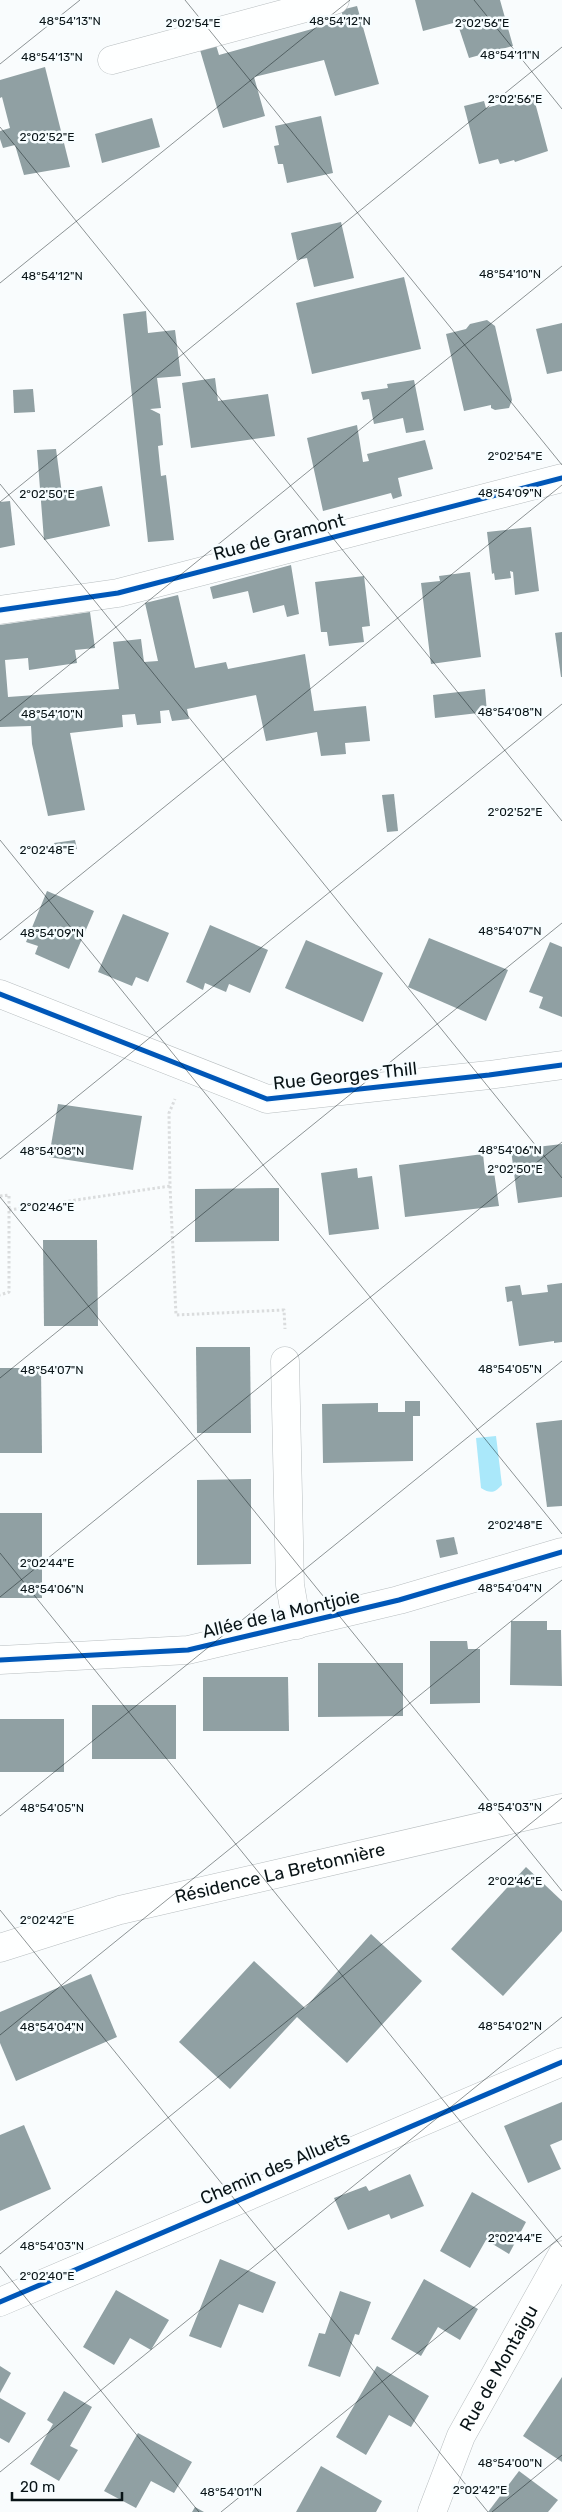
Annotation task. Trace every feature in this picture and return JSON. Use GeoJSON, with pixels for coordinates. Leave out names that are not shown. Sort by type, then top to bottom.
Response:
{"type":"FeatureCollection","features":[{"type":"Feature","properties":{"kind":"street"},"geometry":{"type":"LineString","coordinates":[[112,60],[336,0]]}},
{"type":"Feature","properties":{"kind":"street","name":"Rue de Gramont"},"geometry":{"type":"LineString","coordinates":[[0,610],[118,593],[562,478]]}},
{"type":"Feature","properties":{"kind":"street","name":"Rue Georges Thill"},"geometry":{"type":"LineString","coordinates":[[0,994],[267,1099],[489,1075],[562,1065]]}},
{"type":"Feature","properties":{"kind":"street"},"geometry":{"type":"LineString","coordinates":[[285,1361],[290,1585],[297,1625]]}},
{"type":"Feature","properties":{"kind":"street","name":"Allée de la Montjoie"},"geometry":{"type":"LineString","coordinates":[[0,1660],[188,1650],[399,1600],[562,1552]]}},
{"type":"Feature","properties":{"kind":"street","name":"Résidence La Bretonnière"},"geometry":{"type":"LineString","coordinates":[[0,1948],[120,1910],[562,1808]]}},
{"type":"Feature","properties":{"kind":"street","name":"Chemin des Alluets"},"geometry":{"type":"LineString","coordinates":[[0,2302],[562,2062]]}},
{"type":"Feature","properties":{"kind":"street","name":"Rue de Montaigu"},"geometry":{"type":"LineString","coordinates":[[432,2512],[461,2436],[562,2255]]}},
{"type":"Feature","properties":{"kind":"path"},"geometry":{"type":"LineString","coordinates":[[187,1067],[169,1113],[170,1186],[176,1315],[284,1310],[285,1361]]}},
{"type":"Feature","properties":{"kind":"path"},"geometry":{"type":"LineString","coordinates":[[9,1210],[170,1186]]}},
{"type":"Feature","properties":{"kind":"path"},"geometry":{"type":"LineString","coordinates":[[0,1196],[9,1195],[9,1292],[0,1295]]}},
{"type":"Feature","properties":{"kind":"water"},"geometry":{"type":"Polygon","coordinates":[[[496,1436],[502,1485],[490,1492],[481,1488],[476,1438],[496,1436]]]}},
{"type":"Feature","properties":{"kind":"building"},"geometry":{"type":"Polygon","coordinates":[[[415,0],[500,0],[513,46],[469,58],[457,22],[423,31],[415,0]]]}},
{"type":"Feature","properties":{"kind":"building"},"geometry":{"type":"Polygon","coordinates":[[[357,6],[379,84],[335,96],[324,60],[254,77],[265,116],[223,128],[200,50],[216,45],[219,55],[344,20],[341,10],[357,6]]]}},
{"type":"Feature","properties":{"kind":"building"},"geometry":{"type":"Polygon","coordinates":[[[45,67],[70,167],[24,175],[15,145],[3,148],[0,139],[0,131],[10,128],[2,97],[0,98],[0,80],[45,67]]]}},
{"type":"Feature","properties":{"kind":"building"},"geometry":{"type":"Polygon","coordinates":[[[533,95],[548,151],[515,162],[514,160],[500,164],[498,159],[479,164],[464,106],[484,101],[486,108],[533,95]]]}},
{"type":"Feature","properties":{"kind":"building"},"geometry":{"type":"Polygon","coordinates":[[[321,116],[333,173],[287,183],[283,164],[278,164],[274,146],[279,145],[275,126],[321,116]]]}},
{"type":"Feature","properties":{"kind":"building"},"geometry":{"type":"Polygon","coordinates":[[[152,118],[160,147],[102,163],[95,134],[152,118]]]}},
{"type":"Feature","properties":{"kind":"building"},"geometry":{"type":"Polygon","coordinates":[[[341,222],[354,278],[314,287],[307,258],[297,260],[291,233],[341,222]]]}},
{"type":"Feature","properties":{"kind":"building"},"geometry":{"type":"Polygon","coordinates":[[[404,277],[421,349],[312,374],[296,303],[404,277]]]}},
{"type":"Feature","properties":{"kind":"building"},"geometry":{"type":"Polygon","coordinates":[[[146,311],[148,333],[175,330],[181,376],[157,378],[161,408],[150,409],[160,414],[163,445],[158,446],[161,476],[166,475],[174,540],[148,542],[123,314],[146,311]]]}},
{"type":"Feature","properties":{"kind":"building"},"geometry":{"type":"Polygon","coordinates":[[[487,320],[495,326],[512,400],[509,408],[495,410],[491,408],[491,405],[464,411],[446,334],[466,329],[470,324],[487,320]]]}},
{"type":"Feature","properties":{"kind":"building"},"geometry":{"type":"Polygon","coordinates":[[[562,323],[562,371],[547,374],[536,329],[562,323]]]}},
{"type":"Feature","properties":{"kind":"building"},"geometry":{"type":"Polygon","coordinates":[[[215,378],[218,401],[268,394],[275,436],[191,448],[182,383],[215,378]]]}},
{"type":"Feature","properties":{"kind":"building"},"geometry":{"type":"Polygon","coordinates":[[[414,380],[424,430],[406,433],[403,418],[374,424],[369,399],[363,400],[361,392],[388,388],[387,384],[414,380]]]}},
{"type":"Feature","properties":{"kind":"building"},"geometry":{"type":"Polygon","coordinates":[[[33,389],[35,412],[14,413],[13,390],[33,389]]]}},
{"type":"Feature","properties":{"kind":"building"},"geometry":{"type":"Polygon","coordinates":[[[357,425],[363,462],[369,461],[367,454],[425,440],[433,469],[398,478],[402,496],[393,499],[391,493],[323,511],[307,438],[357,425]]]}},
{"type":"Feature","properties":{"kind":"building"},"geometry":{"type":"Polygon","coordinates":[[[56,449],[62,494],[102,486],[110,526],[44,540],[37,450],[56,449]]]}},
{"type":"Feature","properties":{"kind":"building"},"geometry":{"type":"Polygon","coordinates":[[[10,501],[15,545],[0,548],[0,502],[10,501]]]}},
{"type":"Feature","properties":{"kind":"building"},"geometry":{"type":"Polygon","coordinates":[[[531,527],[539,591],[515,595],[513,572],[510,571],[511,578],[495,580],[494,573],[492,574],[487,532],[531,527]]]}},
{"type":"Feature","properties":{"kind":"building"},"geometry":{"type":"Polygon","coordinates":[[[291,565],[299,614],[287,617],[284,605],[253,613],[248,591],[213,599],[210,587],[291,565]]]}},
{"type":"Feature","properties":{"kind":"building"},"geometry":{"type":"Polygon","coordinates":[[[470,572],[481,657],[431,664],[421,583],[440,581],[439,576],[470,572]]]}},
{"type":"Feature","properties":{"kind":"building"},"geometry":{"type":"Polygon","coordinates":[[[364,576],[370,626],[362,627],[364,642],[329,646],[327,632],[321,632],[315,582],[364,576]]]}},
{"type":"Feature","properties":{"kind":"building"},"geometry":{"type":"Polygon","coordinates":[[[178,595],[195,668],[226,662],[228,669],[305,654],[314,711],[366,706],[370,741],[345,743],[346,754],[321,756],[317,732],[266,741],[256,695],[187,709],[189,719],[172,721],[169,710],[160,711],[161,723],[137,725],[135,714],[122,715],[123,727],[70,733],[85,810],[48,816],[32,744],[31,726],[0,727],[0,625],[90,612],[95,648],[75,650],[77,663],[29,670],[28,658],[5,660],[8,697],[119,689],[113,642],[141,639],[144,662],[158,661],[145,603],[178,595]]]}},
{"type":"Feature","properties":{"kind":"building"},"geometry":{"type":"Polygon","coordinates":[[[562,632],[562,677],[561,677],[555,633],[562,632]]]}},
{"type":"Feature","properties":{"kind":"building"},"geometry":{"type":"Polygon","coordinates":[[[485,689],[487,712],[435,718],[433,695],[485,689]]]}},
{"type":"Feature","properties":{"kind":"building"},"geometry":{"type":"Polygon","coordinates":[[[394,794],[398,831],[387,832],[382,795],[394,794]]]}},
{"type":"Feature","properties":{"kind":"building"},"geometry":{"type":"Polygon","coordinates":[[[75,840],[77,849],[56,853],[54,843],[75,840]]]}},
{"type":"Feature","properties":{"kind":"building"},"geometry":{"type":"Polygon","coordinates":[[[47,891],[94,911],[69,969],[35,954],[38,946],[26,942],[47,891]]]}},
{"type":"Feature","properties":{"kind":"building"},"geometry":{"type":"Polygon","coordinates":[[[123,914],[169,933],[148,982],[136,977],[132,986],[98,972],[123,914]]]}},
{"type":"Feature","properties":{"kind":"building"},"geometry":{"type":"Polygon","coordinates":[[[210,925],[268,950],[250,993],[229,984],[226,992],[205,983],[203,990],[186,982],[210,925]]]}},
{"type":"Feature","properties":{"kind":"building"},"geometry":{"type":"Polygon","coordinates":[[[429,938],[508,970],[486,1021],[408,987],[429,938]]]}},
{"type":"Feature","properties":{"kind":"building"},"geometry":{"type":"Polygon","coordinates":[[[306,940],[383,973],[363,1022],[285,988],[306,940]]]}},
{"type":"Feature","properties":{"kind":"building"},"geometry":{"type":"Polygon","coordinates":[[[550,942],[562,947],[562,1017],[539,1008],[543,997],[529,992],[550,942]]]}},
{"type":"Feature","properties":{"kind":"building"},"geometry":{"type":"Polygon","coordinates":[[[58,1104],[142,1116],[133,1170],[49,1157],[58,1104]]]}},
{"type":"Feature","properties":{"kind":"building"},"geometry":{"type":"Polygon","coordinates":[[[562,1144],[562,1197],[518,1203],[511,1150],[562,1144]]]}},
{"type":"Feature","properties":{"kind":"building"},"geometry":{"type":"Polygon","coordinates":[[[483,1154],[485,1173],[494,1172],[499,1206],[405,1217],[399,1165],[483,1154]]]}},
{"type":"Feature","properties":{"kind":"building"},"geometry":{"type":"Polygon","coordinates":[[[357,1168],[358,1178],[372,1176],[379,1229],[329,1235],[321,1173],[357,1168]]]}},
{"type":"Feature","properties":{"kind":"building"},"geometry":{"type":"Polygon","coordinates":[[[279,1188],[279,1241],[195,1242],[195,1189],[279,1188]]]}},
{"type":"Feature","properties":{"kind":"building"},"geometry":{"type":"Polygon","coordinates":[[[43,1240],[97,1240],[98,1326],[44,1326],[43,1240]]]}},
{"type":"Feature","properties":{"kind":"building"},"geometry":{"type":"Polygon","coordinates":[[[562,1283],[562,1342],[554,1343],[554,1341],[519,1346],[512,1301],[507,1302],[505,1287],[520,1285],[522,1295],[548,1292],[547,1285],[562,1283]]]}},
{"type":"Feature","properties":{"kind":"building"},"geometry":{"type":"Polygon","coordinates":[[[196,1347],[250,1347],[251,1433],[197,1433],[196,1347]]]}},
{"type":"Feature","properties":{"kind":"building"},"geometry":{"type":"Polygon","coordinates":[[[0,1368],[41,1368],[42,1453],[0,1453],[0,1368]]]}},
{"type":"Feature","properties":{"kind":"building"},"geometry":{"type":"Polygon","coordinates":[[[405,1401],[420,1401],[420,1416],[413,1416],[413,1461],[323,1463],[322,1404],[378,1403],[378,1412],[405,1412],[405,1401]]]}},
{"type":"Feature","properties":{"kind":"building"},"geometry":{"type":"Polygon","coordinates":[[[562,1420],[562,1506],[547,1507],[536,1423],[562,1420]]]}},
{"type":"Feature","properties":{"kind":"building"},"geometry":{"type":"Polygon","coordinates":[[[251,1479],[251,1564],[197,1565],[197,1480],[251,1479]]]}},
{"type":"Feature","properties":{"kind":"building"},"geometry":{"type":"Polygon","coordinates":[[[0,1513],[42,1513],[42,1598],[0,1598],[0,1513]]]}},
{"type":"Feature","properties":{"kind":"building"},"geometry":{"type":"Polygon","coordinates":[[[454,1537],[458,1554],[440,1558],[436,1540],[454,1537]]]}},
{"type":"Feature","properties":{"kind":"building"},"geometry":{"type":"Polygon","coordinates":[[[511,1621],[547,1621],[547,1630],[561,1630],[562,1686],[510,1685],[511,1621]]]}},
{"type":"Feature","properties":{"kind":"building"},"geometry":{"type":"Polygon","coordinates":[[[430,1641],[467,1641],[468,1649],[480,1649],[480,1703],[430,1704],[430,1641]]]}},
{"type":"Feature","properties":{"kind":"building"},"geometry":{"type":"Polygon","coordinates":[[[318,1663],[403,1663],[403,1716],[318,1717],[318,1663]]]}},
{"type":"Feature","properties":{"kind":"building"},"geometry":{"type":"Polygon","coordinates":[[[203,1677],[288,1677],[289,1731],[203,1731],[203,1677]]]}},
{"type":"Feature","properties":{"kind":"building"},"geometry":{"type":"Polygon","coordinates":[[[92,1705],[176,1705],[176,1759],[92,1759],[92,1705]]]}},
{"type":"Feature","properties":{"kind":"building"},"geometry":{"type":"Polygon","coordinates":[[[0,1719],[64,1719],[64,1772],[0,1772],[0,1719]]]}},
{"type":"Feature","properties":{"kind":"building"},"geometry":{"type":"Polygon","coordinates":[[[526,1867],[562,1901],[562,1931],[503,1996],[451,1949],[526,1867]]]}},
{"type":"Feature","properties":{"kind":"building"},"geometry":{"type":"Polygon","coordinates":[[[371,1934],[422,1981],[347,2063],[297,2017],[230,2089],[179,2042],[254,1961],[305,2008],[371,1934]]]}},
{"type":"Feature","properties":{"kind":"building"},"geometry":{"type":"Polygon","coordinates":[[[91,1974],[117,2037],[16,2081],[0,2043],[0,2012],[91,1974]]]}},
{"type":"Feature","properties":{"kind":"building"},"geometry":{"type":"Polygon","coordinates":[[[562,2102],[562,2140],[550,2145],[561,2169],[528,2183],[504,2126],[562,2102]]]}},
{"type":"Feature","properties":{"kind":"building"},"geometry":{"type":"Polygon","coordinates":[[[24,2125],[51,2189],[0,2211],[0,2135],[24,2125]]]}},
{"type":"Feature","properties":{"kind":"building"},"geometry":{"type":"Polygon","coordinates":[[[410,2174],[424,2206],[391,2219],[389,2214],[348,2230],[334,2198],[366,2186],[369,2191],[410,2174]]]}},
{"type":"Feature","properties":{"kind":"building"},"geometry":{"type":"Polygon","coordinates":[[[472,2192],[526,2222],[509,2254],[486,2240],[470,2268],[440,2251],[472,2192]]]}},
{"type":"Feature","properties":{"kind":"building"},"geometry":{"type":"Polygon","coordinates":[[[220,2259],[276,2282],[263,2313],[239,2304],[221,2348],[189,2336],[220,2259]]]}},
{"type":"Feature","properties":{"kind":"building"},"geometry":{"type":"Polygon","coordinates":[[[424,2279],[478,2309],[460,2340],[438,2327],[421,2356],[391,2339],[424,2279]]]}},
{"type":"Feature","properties":{"kind":"building"},"geometry":{"type":"Polygon","coordinates":[[[116,2290],[169,2320],[151,2350],[130,2338],[114,2365],[83,2347],[116,2290]]]}},
{"type":"Feature","properties":{"kind":"building"},"geometry":{"type":"Polygon","coordinates":[[[340,2291],[371,2302],[359,2335],[355,2334],[340,2377],[308,2366],[319,2333],[325,2334],[340,2291]]]}},
{"type":"Feature","properties":{"kind":"building"},"geometry":{"type":"Polygon","coordinates":[[[0,2366],[11,2373],[0,2393],[0,2366]]]}},
{"type":"Feature","properties":{"kind":"building"},"geometry":{"type":"Polygon","coordinates":[[[377,2366],[429,2396],[411,2427],[389,2415],[366,2455],[336,2437],[377,2366]]]}},
{"type":"Feature","properties":{"kind":"building"},"geometry":{"type":"Polygon","coordinates":[[[562,2377],[562,2462],[523,2436],[562,2377]]]}},
{"type":"Feature","properties":{"kind":"building"},"geometry":{"type":"Polygon","coordinates":[[[64,2391],[92,2407],[70,2446],[78,2450],[59,2481],[30,2464],[53,2424],[47,2420],[64,2391]]]}},
{"type":"Feature","properties":{"kind":"building"},"geometry":{"type":"Polygon","coordinates":[[[0,2398],[26,2413],[9,2443],[0,2438],[0,2398]]]}},
{"type":"Feature","properties":{"kind":"building"},"geometry":{"type":"Polygon","coordinates":[[[138,2433],[192,2462],[174,2493],[151,2481],[136,2508],[104,2491],[138,2433]]]}},
{"type":"Feature","properties":{"kind":"building"},"geometry":{"type":"Polygon","coordinates":[[[321,2466],[382,2501],[376,2512],[296,2512],[321,2466]]]}},
{"type":"Feature","properties":{"kind":"building"},"geometry":{"type":"Polygon","coordinates":[[[519,2471],[558,2500],[548,2512],[488,2512],[519,2471]]]}},
{"type":"Feature","properties":{"kind":"building"},"geometry":{"type":"Polygon","coordinates":[[[195,2507],[204,2512],[192,2512],[195,2507]]]}},
{"type":"Feature","properties":{"kind":"cycle path"},"geometry":{"type":"LineString","coordinates":[[0,610],[118,593],[562,478]]}},
{"type":"Feature","properties":{"kind":"cycle path"},"geometry":{"type":"LineString","coordinates":[[0,994],[267,1099],[489,1075],[562,1065]]}},
{"type":"Feature","properties":{"kind":"cycle path"},"geometry":{"type":"LineString","coordinates":[[0,1660],[188,1650],[399,1600],[562,1552]]}},
{"type":"Feature","properties":{"kind":"cycle path"},"geometry":{"type":"LineString","coordinates":[[0,2302],[562,2062]]}}]}
